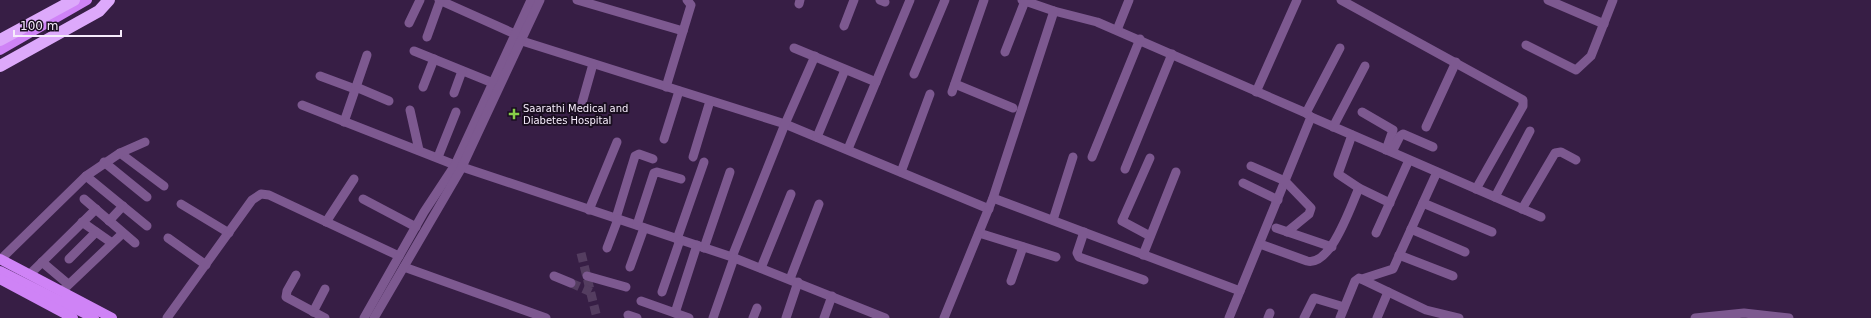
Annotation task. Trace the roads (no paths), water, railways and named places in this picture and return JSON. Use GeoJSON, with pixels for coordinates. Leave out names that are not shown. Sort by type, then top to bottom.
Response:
{"type":"FeatureCollection","features":[{"type":"Feature","properties":{"kind":"highway"},"geometry":{"type":"LineString","coordinates":[[0,40],[74,0]]}},
{"type":"Feature","properties":{"kind":"highway"},"geometry":{"type":"LineString","coordinates":[[91,3],[108,0]]}},
{"type":"Feature","properties":{"kind":"highway"},"geometry":{"type":"LineString","coordinates":[[0,66],[99,11],[108,0]]}},
{"type":"Feature","properties":{"kind":"main road"},"geometry":{"type":"LineString","coordinates":[[0,50],[91,3]]}},
{"type":"Feature","properties":{"kind":"main road"},"geometry":{"type":"LineString","coordinates":[[0,60],[91,3]]}},
{"type":"Feature","properties":{"kind":"main road"},"geometry":{"type":"LineString","coordinates":[[0,259],[30,274],[65,288],[112,318]]}},
{"type":"Feature","properties":{"kind":"main road"},"geometry":{"type":"LineString","coordinates":[[0,271],[94,318]]}},
{"type":"Feature","properties":{"kind":"main road"},"geometry":{"type":"LineString","coordinates":[[0,279],[66,316]]}},
{"type":"Feature","properties":{"kind":"street"},"geometry":{"type":"LineString","coordinates":[[409,24],[420,0]]}},
{"type":"Feature","properties":{"kind":"street"},"geometry":{"type":"LineString","coordinates":[[427,37],[440,0],[519,38],[593,64],[784,124],[989,209]]}},
{"type":"Feature","properties":{"kind":"street"},"geometry":{"type":"LineString","coordinates":[[374,318],[404,267],[459,166],[519,38],[531,0]]}},
{"type":"Feature","properties":{"kind":"street"},"geometry":{"type":"LineString","coordinates":[[364,318],[416,227],[459,166],[493,83],[540,0]]}},
{"type":"Feature","properties":{"kind":"street"},"geometry":{"type":"LineString","coordinates":[[577,0],[683,31]]}},
{"type":"Feature","properties":{"kind":"street"},"geometry":{"type":"LineString","coordinates":[[666,87],[691,5],[687,0]]}},
{"type":"Feature","properties":{"kind":"street"},"geometry":{"type":"LineString","coordinates":[[844,26],[854,0]]}},
{"type":"Feature","properties":{"kind":"street"},"geometry":{"type":"LineString","coordinates":[[848,150],[910,0]]}},
{"type":"Feature","properties":{"kind":"street"},"geometry":{"type":"LineString","coordinates":[[914,74],[945,0]]}},
{"type":"Feature","properties":{"kind":"street"},"geometry":{"type":"LineString","coordinates":[[984,0],[953,88],[1013,108]]}},
{"type":"Feature","properties":{"kind":"street"},"geometry":{"type":"LineString","coordinates":[[1117,30],[1129,0]]}},
{"type":"Feature","properties":{"kind":"street"},"geometry":{"type":"LineString","coordinates":[[1256,92],[1297,0]]}},
{"type":"Feature","properties":{"kind":"street"},"geometry":{"type":"LineString","coordinates":[[1341,0],[1523,100],[1524,102],[1476,189]]}},
{"type":"Feature","properties":{"kind":"street"},"geometry":{"type":"LineString","coordinates":[[1548,0],[1604,24]]}},
{"type":"Feature","properties":{"kind":"street"},"geometry":{"type":"LineString","coordinates":[[1526,45],[1576,70],[1591,56],[1613,0]]}},
{"type":"Feature","properties":{"kind":"street"},"geometry":{"type":"LineString","coordinates":[[1005,52],[1023,1],[1039,3],[1054,11],[1097,22],[1140,39],[1352,135],[1541,217]]}},
{"type":"Feature","properties":{"kind":"street"},"geometry":{"type":"LineString","coordinates":[[944,318],[993,198],[1054,11]]}},
{"type":"Feature","properties":{"kind":"street"},"geometry":{"type":"LineString","coordinates":[[1092,158],[1140,39]]}},
{"type":"Feature","properties":{"kind":"street"},"geometry":{"type":"LineString","coordinates":[[794,48],[876,82]]}},
{"type":"Feature","properties":{"kind":"street"},"geometry":{"type":"LineString","coordinates":[[1229,318],[1278,200],[1309,115],[1340,48]]}},
{"type":"Feature","properties":{"kind":"street"},"geometry":{"type":"LineString","coordinates":[[414,51],[493,83]]}},
{"type":"Feature","properties":{"kind":"street"},"geometry":{"type":"LineString","coordinates":[[1125,169],[1172,54]]}},
{"type":"Feature","properties":{"kind":"street"},"geometry":{"type":"LineString","coordinates":[[344,122],[367,55]]}},
{"type":"Feature","properties":{"kind":"street"},"geometry":{"type":"LineString","coordinates":[[713,318],[733,258],[784,124],[815,56]]}},
{"type":"Feature","properties":{"kind":"street"},"geometry":{"type":"LineString","coordinates":[[423,87],[434,59]]}},
{"type":"Feature","properties":{"kind":"street"},"geometry":{"type":"LineString","coordinates":[[1426,127],[1456,62]]}},
{"type":"Feature","properties":{"kind":"street"},"geometry":{"type":"LineString","coordinates":[[582,103],[593,64]]}},
{"type":"Feature","properties":{"kind":"street"},"geometry":{"type":"LineString","coordinates":[[1333,126],[1365,66]]}},
{"type":"Feature","properties":{"kind":"street"},"geometry":{"type":"LineString","coordinates":[[816,137],[845,70]]}},
{"type":"Feature","properties":{"kind":"street"},"geometry":{"type":"LineString","coordinates":[[454,93],[462,71]]}},
{"type":"Feature","properties":{"kind":"street"},"geometry":{"type":"LineString","coordinates":[[320,76],[389,101]]}},
{"type":"Feature","properties":{"kind":"street"},"geometry":{"type":"LineString","coordinates":[[664,139],[679,91]]}},
{"type":"Feature","properties":{"kind":"street"},"geometry":{"type":"LineString","coordinates":[[901,172],[930,94]]}},
{"type":"Feature","properties":{"kind":"street"},"geometry":{"type":"LineString","coordinates":[[693,157],[710,101]]}},
{"type":"Feature","properties":{"kind":"street"},"geometry":{"type":"LineString","coordinates":[[302,105],[459,166],[761,268],[885,318]]}},
{"type":"Feature","properties":{"kind":"street"},"geometry":{"type":"LineString","coordinates":[[410,110],[419,150]]}},
{"type":"Feature","properties":{"kind":"street"},"geometry":{"type":"LineString","coordinates":[[438,157],[456,112]]}},
{"type":"Feature","properties":{"kind":"street"},"geometry":{"type":"LineString","coordinates":[[1362,112],[1393,130],[1389,151]]}},
{"type":"Feature","properties":{"kind":"street"},"geometry":{"type":"LineString","coordinates":[[1495,197],[1530,131]]}},
{"type":"Feature","properties":{"kind":"street"},"geometry":{"type":"LineString","coordinates":[[1389,151],[1403,134],[1433,147]]}},
{"type":"Feature","properties":{"kind":"street"},"geometry":{"type":"LineString","coordinates":[[1352,135],[1338,174],[1359,188],[1390,203]]}},
{"type":"Feature","properties":{"kind":"street"},"geometry":{"type":"LineString","coordinates":[[0,259],[86,176],[104,162],[145,142]]}},
{"type":"Feature","properties":{"kind":"street"},"geometry":{"type":"LineString","coordinates":[[589,210],[617,142]]}},
{"type":"Feature","properties":{"kind":"street"},"geometry":{"type":"LineString","coordinates":[[1522,209],[1555,153],[1558,151],[1576,160]]}},
{"type":"Feature","properties":{"kind":"street"},"geometry":{"type":"LineString","coordinates":[[120,153],[164,186]]}},
{"type":"Feature","properties":{"kind":"street"},"geometry":{"type":"LineString","coordinates":[[607,248],[635,156],[639,154],[653,159]]}},
{"type":"Feature","properties":{"kind":"street"},"geometry":{"type":"LineString","coordinates":[[1053,220],[1073,157]]}},
{"type":"Feature","properties":{"kind":"street"},"geometry":{"type":"LineString","coordinates":[[1150,158],[1122,221],[1150,236]]}},
{"type":"Feature","properties":{"kind":"street"},"geometry":{"type":"LineString","coordinates":[[1376,233],[1409,160]]}},
{"type":"Feature","properties":{"kind":"street"},"geometry":{"type":"LineString","coordinates":[[104,162],[147,197]]}},
{"type":"Feature","properties":{"kind":"street"},"geometry":{"type":"LineString","coordinates":[[662,292],[704,162]]}},
{"type":"Feature","properties":{"kind":"street"},"geometry":{"type":"LineString","coordinates":[[1251,166],[1285,181],[1310,208],[1309,214],[1287,232]]}},
{"type":"Feature","properties":{"kind":"street"},"geometry":{"type":"LineString","coordinates":[[630,267],[654,173],[657,172],[681,179]]}},
{"type":"Feature","properties":{"kind":"street"},"geometry":{"type":"LineString","coordinates":[[675,313],[730,172]]}},
{"type":"Feature","properties":{"kind":"street"},"geometry":{"type":"LineString","coordinates":[[1143,255],[1176,172]]}},
{"type":"Feature","properties":{"kind":"street"},"geometry":{"type":"LineString","coordinates":[[1340,318],[1355,280],[1393,269],[1437,172]]}},
{"type":"Feature","properties":{"kind":"street"},"geometry":{"type":"LineString","coordinates":[[86,176],[147,226]]}},
{"type":"Feature","properties":{"kind":"street"},"geometry":{"type":"LineString","coordinates":[[326,222],[354,179]]}},
{"type":"Feature","properties":{"kind":"street"},"geometry":{"type":"LineString","coordinates":[[1243,183],[1278,200]]}},
{"type":"Feature","properties":{"kind":"street"},"geometry":{"type":"LineString","coordinates":[[1260,244],[1311,262],[1332,247],[1359,188]]}},
{"type":"Feature","properties":{"kind":"street"},"geometry":{"type":"LineString","coordinates":[[167,318],[252,200],[261,194],[269,195],[399,256]]}},
{"type":"Feature","properties":{"kind":"street"},"geometry":{"type":"LineString","coordinates":[[761,268],[791,194]]}},
{"type":"Feature","properties":{"kind":"street"},"geometry":{"type":"LineString","coordinates":[[993,198],[1240,291]]}},
{"type":"Feature","properties":{"kind":"street"},"geometry":{"type":"LineString","coordinates":[[84,199],[135,243]]}},
{"type":"Feature","properties":{"kind":"street"},"geometry":{"type":"LineString","coordinates":[[363,199],[416,227]]}},
{"type":"Feature","properties":{"kind":"street"},"geometry":{"type":"LineString","coordinates":[[1423,203],[1492,232]]}},
{"type":"Feature","properties":{"kind":"street"},"geometry":{"type":"LineString","coordinates":[[181,204],[229,232]]}},
{"type":"Feature","properties":{"kind":"street"},"geometry":{"type":"LineString","coordinates":[[786,318],[794,281],[819,204]]}},
{"type":"Feature","properties":{"kind":"street"},"geometry":{"type":"LineString","coordinates":[[109,221],[123,206]]}},
{"type":"Feature","properties":{"kind":"street"},"geometry":{"type":"LineString","coordinates":[[30,274],[96,209]]}},
{"type":"Feature","properties":{"kind":"street"},"geometry":{"type":"LineString","coordinates":[[82,222],[112,243]]}},
{"type":"Feature","properties":{"kind":"street"},"geometry":{"type":"LineString","coordinates":[[1276,228],[1332,247]]}},
{"type":"Feature","properties":{"kind":"street"},"geometry":{"type":"LineString","coordinates":[[1411,229],[1465,252]]}},
{"type":"Feature","properties":{"kind":"street"},"geometry":{"type":"LineString","coordinates":[[69,259],[96,232]]}},
{"type":"Feature","properties":{"kind":"street"},"geometry":{"type":"LineString","coordinates":[[42,262],[65,288],[123,232]]}},
{"type":"Feature","properties":{"kind":"street"},"geometry":{"type":"LineString","coordinates":[[1084,232],[1077,253],[1080,258],[1144,280]]}},
{"type":"Feature","properties":{"kind":"street"},"geometry":{"type":"LineString","coordinates":[[979,233],[1056,257]]}},
{"type":"Feature","properties":{"kind":"street"},"geometry":{"type":"LineString","coordinates":[[168,238],[206,265]]}},
{"type":"Feature","properties":{"kind":"street"},"geometry":{"type":"LineString","coordinates":[[1011,281],[1023,247]]}},
{"type":"Feature","properties":{"kind":"street"},"geometry":{"type":"LineString","coordinates":[[1399,255],[1453,276]]}},
{"type":"Feature","properties":{"kind":"street"},"geometry":{"type":"LineString","coordinates":[[404,267],[546,318]]}},
{"type":"Feature","properties":{"kind":"street"},"geometry":{"type":"LineString","coordinates":[[296,275],[287,290],[286,296],[325,318]]}},
{"type":"Feature","properties":{"kind":"street"},"geometry":{"type":"LineString","coordinates":[[554,276],[571,283]]}},
{"type":"Feature","properties":{"kind":"street"},"geometry":{"type":"LineString","coordinates":[[587,276],[626,287]]}},
{"type":"Feature","properties":{"kind":"street"},"geometry":{"type":"LineString","coordinates":[[1362,278],[1426,310],[1459,318]]}},
{"type":"Feature","properties":{"kind":"street"},"geometry":{"type":"LineString","coordinates":[[313,312],[325,289]]}},
{"type":"Feature","properties":{"kind":"street"},"geometry":{"type":"LineString","coordinates":[[1378,318],[1388,292]]}},
{"type":"Feature","properties":{"kind":"street"},"geometry":{"type":"LineString","coordinates":[[824,318],[832,296]]}},
{"type":"Feature","properties":{"kind":"street"},"geometry":{"type":"LineString","coordinates":[[1304,318],[1314,298],[1344,307]]}},
{"type":"Feature","properties":{"kind":"street"},"geometry":{"type":"LineString","coordinates":[[641,301],[688,318]]}},
{"type":"Feature","properties":{"kind":"street"},"geometry":{"type":"LineString","coordinates":[[753,318],[757,308]]}},
{"type":"Feature","properties":{"kind":"street"},"geometry":{"type":"LineString","coordinates":[[1694,318],[1744,314],[1790,318]]}},
{"type":"Feature","properties":{"kind":"tunnel"},"geometry":{"type":"LineString","coordinates":[[581,253],[597,318]]}},
{"type":"Feature","properties":{"kind":"tunnel"},"geometry":{"type":"LineString","coordinates":[[571,283],[591,292]]}},
{"type":"Feature","properties":{"kind":"place","name":"Saarathi Medical and Diabetes Hospital"},"geometry":{"type":"Point","coordinates":[514,114]}}]}
